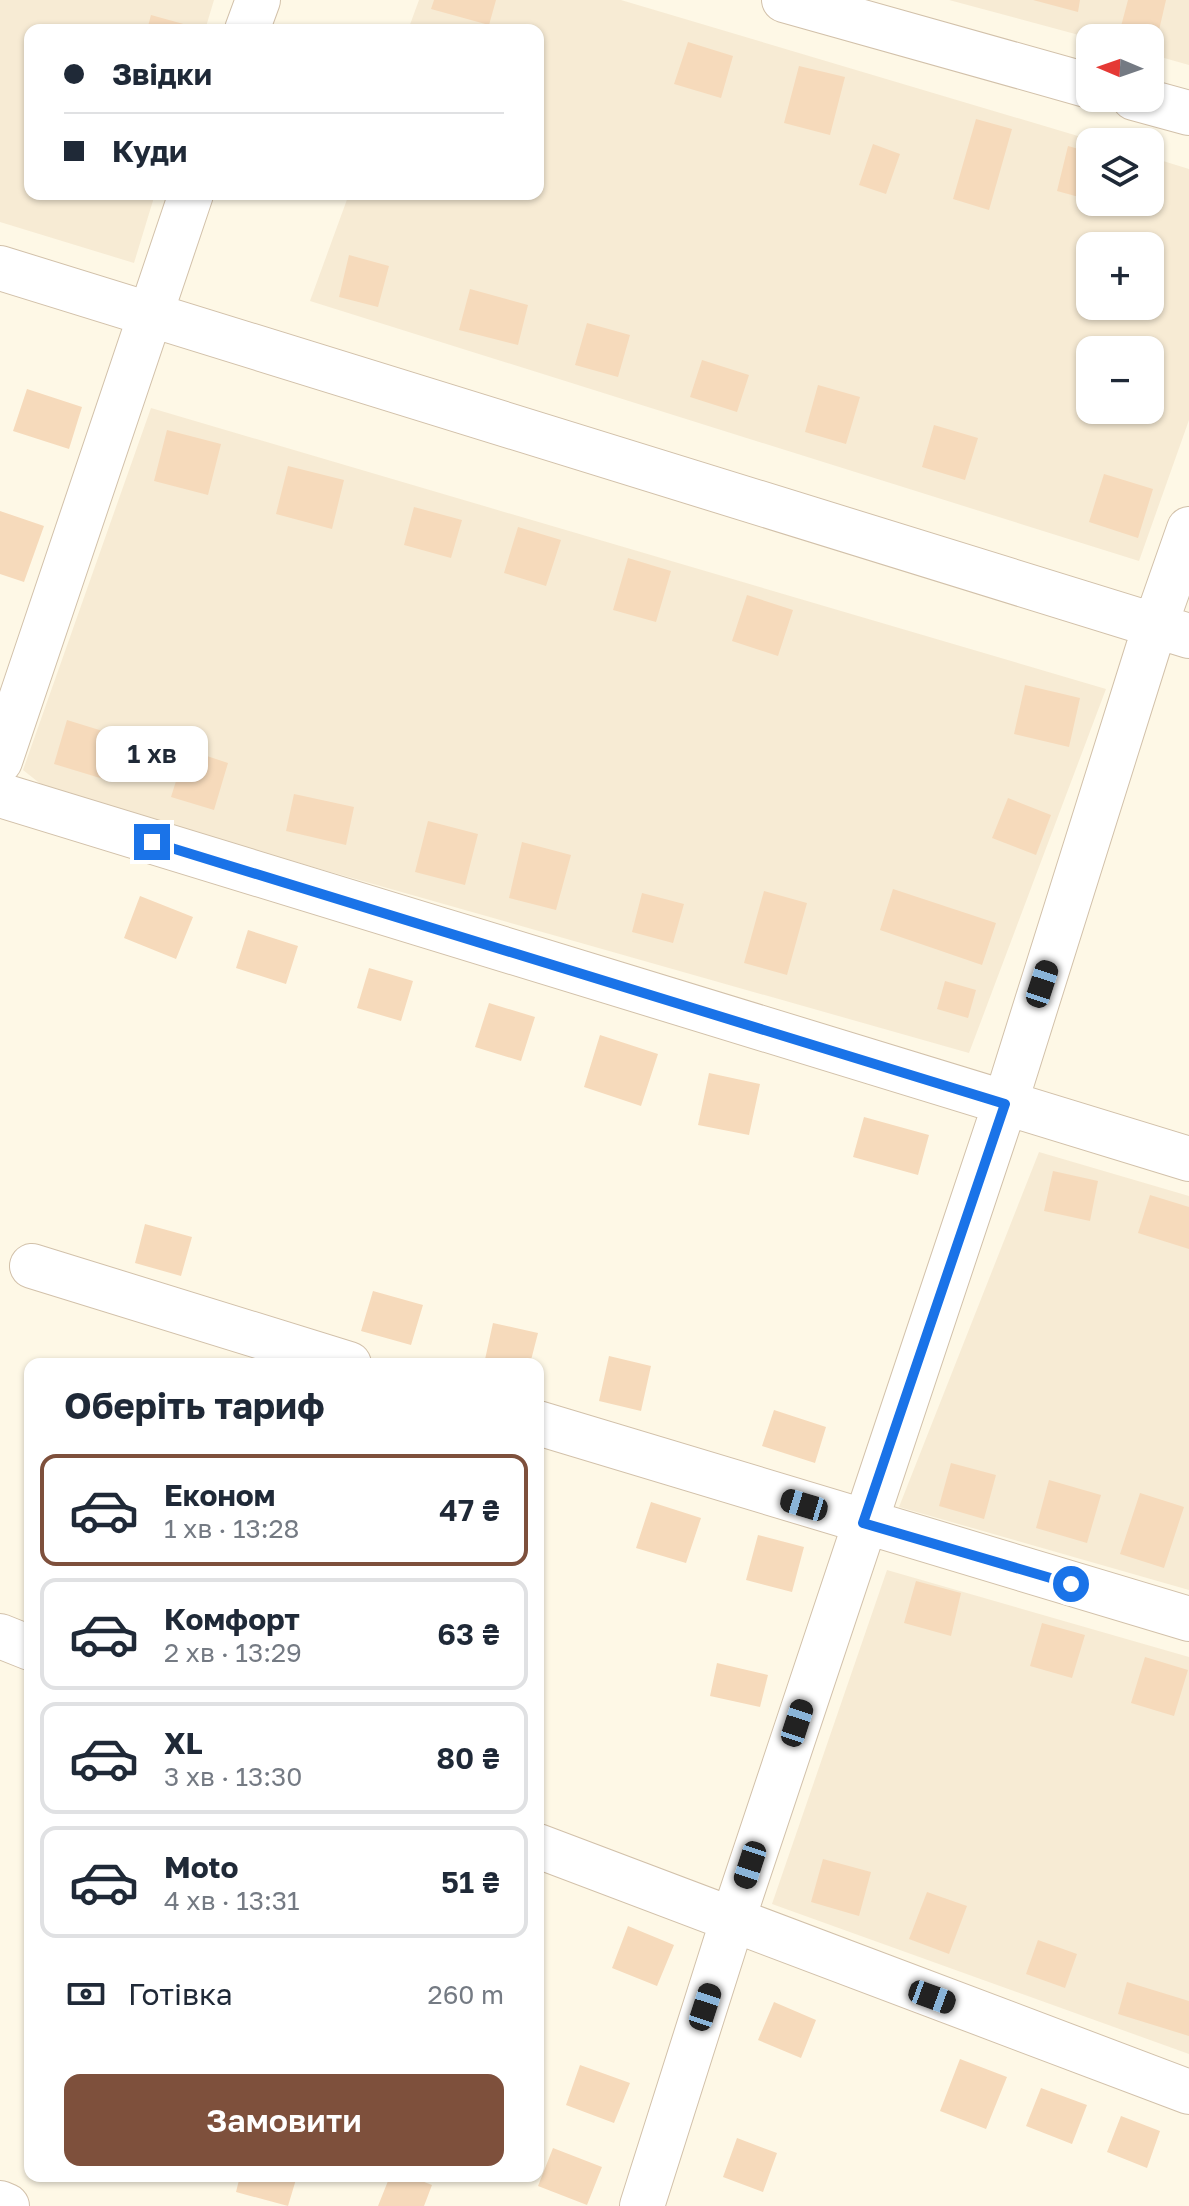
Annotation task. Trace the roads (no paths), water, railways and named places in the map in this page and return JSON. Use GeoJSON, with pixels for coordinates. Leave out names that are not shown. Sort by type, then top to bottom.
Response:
{"type":"FeatureCollection","features":[{"type":"Feature","properties":{"kind":"street"},"geometry":{"type":"LineString","coordinates":[[249,24],[258,0]]}},
{"type":"Feature","properties":{"kind":"street"},"geometry":{"type":"LineString","coordinates":[[784,0],[1076,82]]}},
{"type":"Feature","properties":{"kind":"street"},"geometry":{"type":"LineString","coordinates":[[1164,106],[1189,113]]}},
{"type":"Feature","properties":{"kind":"street"},"geometry":{"type":"LineString","coordinates":[[0,761],[189,200]]}},
{"type":"Feature","properties":{"kind":"street"},"geometry":{"type":"LineString","coordinates":[[0,268],[1172,631]]}},
{"type":"Feature","properties":{"kind":"street"},"geometry":{"type":"LineString","coordinates":[[642,2206],[863,1523],[1005,1104],[1172,631],[1189,529]]}},
{"type":"Feature","properties":{"kind":"street"},"geometry":{"type":"LineString","coordinates":[[0,795],[1189,1159]]}},
{"type":"Feature","properties":{"kind":"street"},"geometry":{"type":"LineString","coordinates":[[32,1266],[330,1358]]}},
{"type":"Feature","properties":{"kind":"street"},"geometry":{"type":"LineString","coordinates":[[544,1425],[1189,1619]]}},
{"type":"Feature","properties":{"kind":"street"},"geometry":{"type":"LineString","coordinates":[[0,1636],[24,1646]]}},
{"type":"Feature","properties":{"kind":"street"},"geometry":{"type":"LineString","coordinates":[[544,1848],[732,1922],[1189,2092]]}},
{"type":"Feature","properties":{"kind":"street"},"geometry":{"type":"LineString","coordinates":[[0,2203],[7,2206]]}}]}
